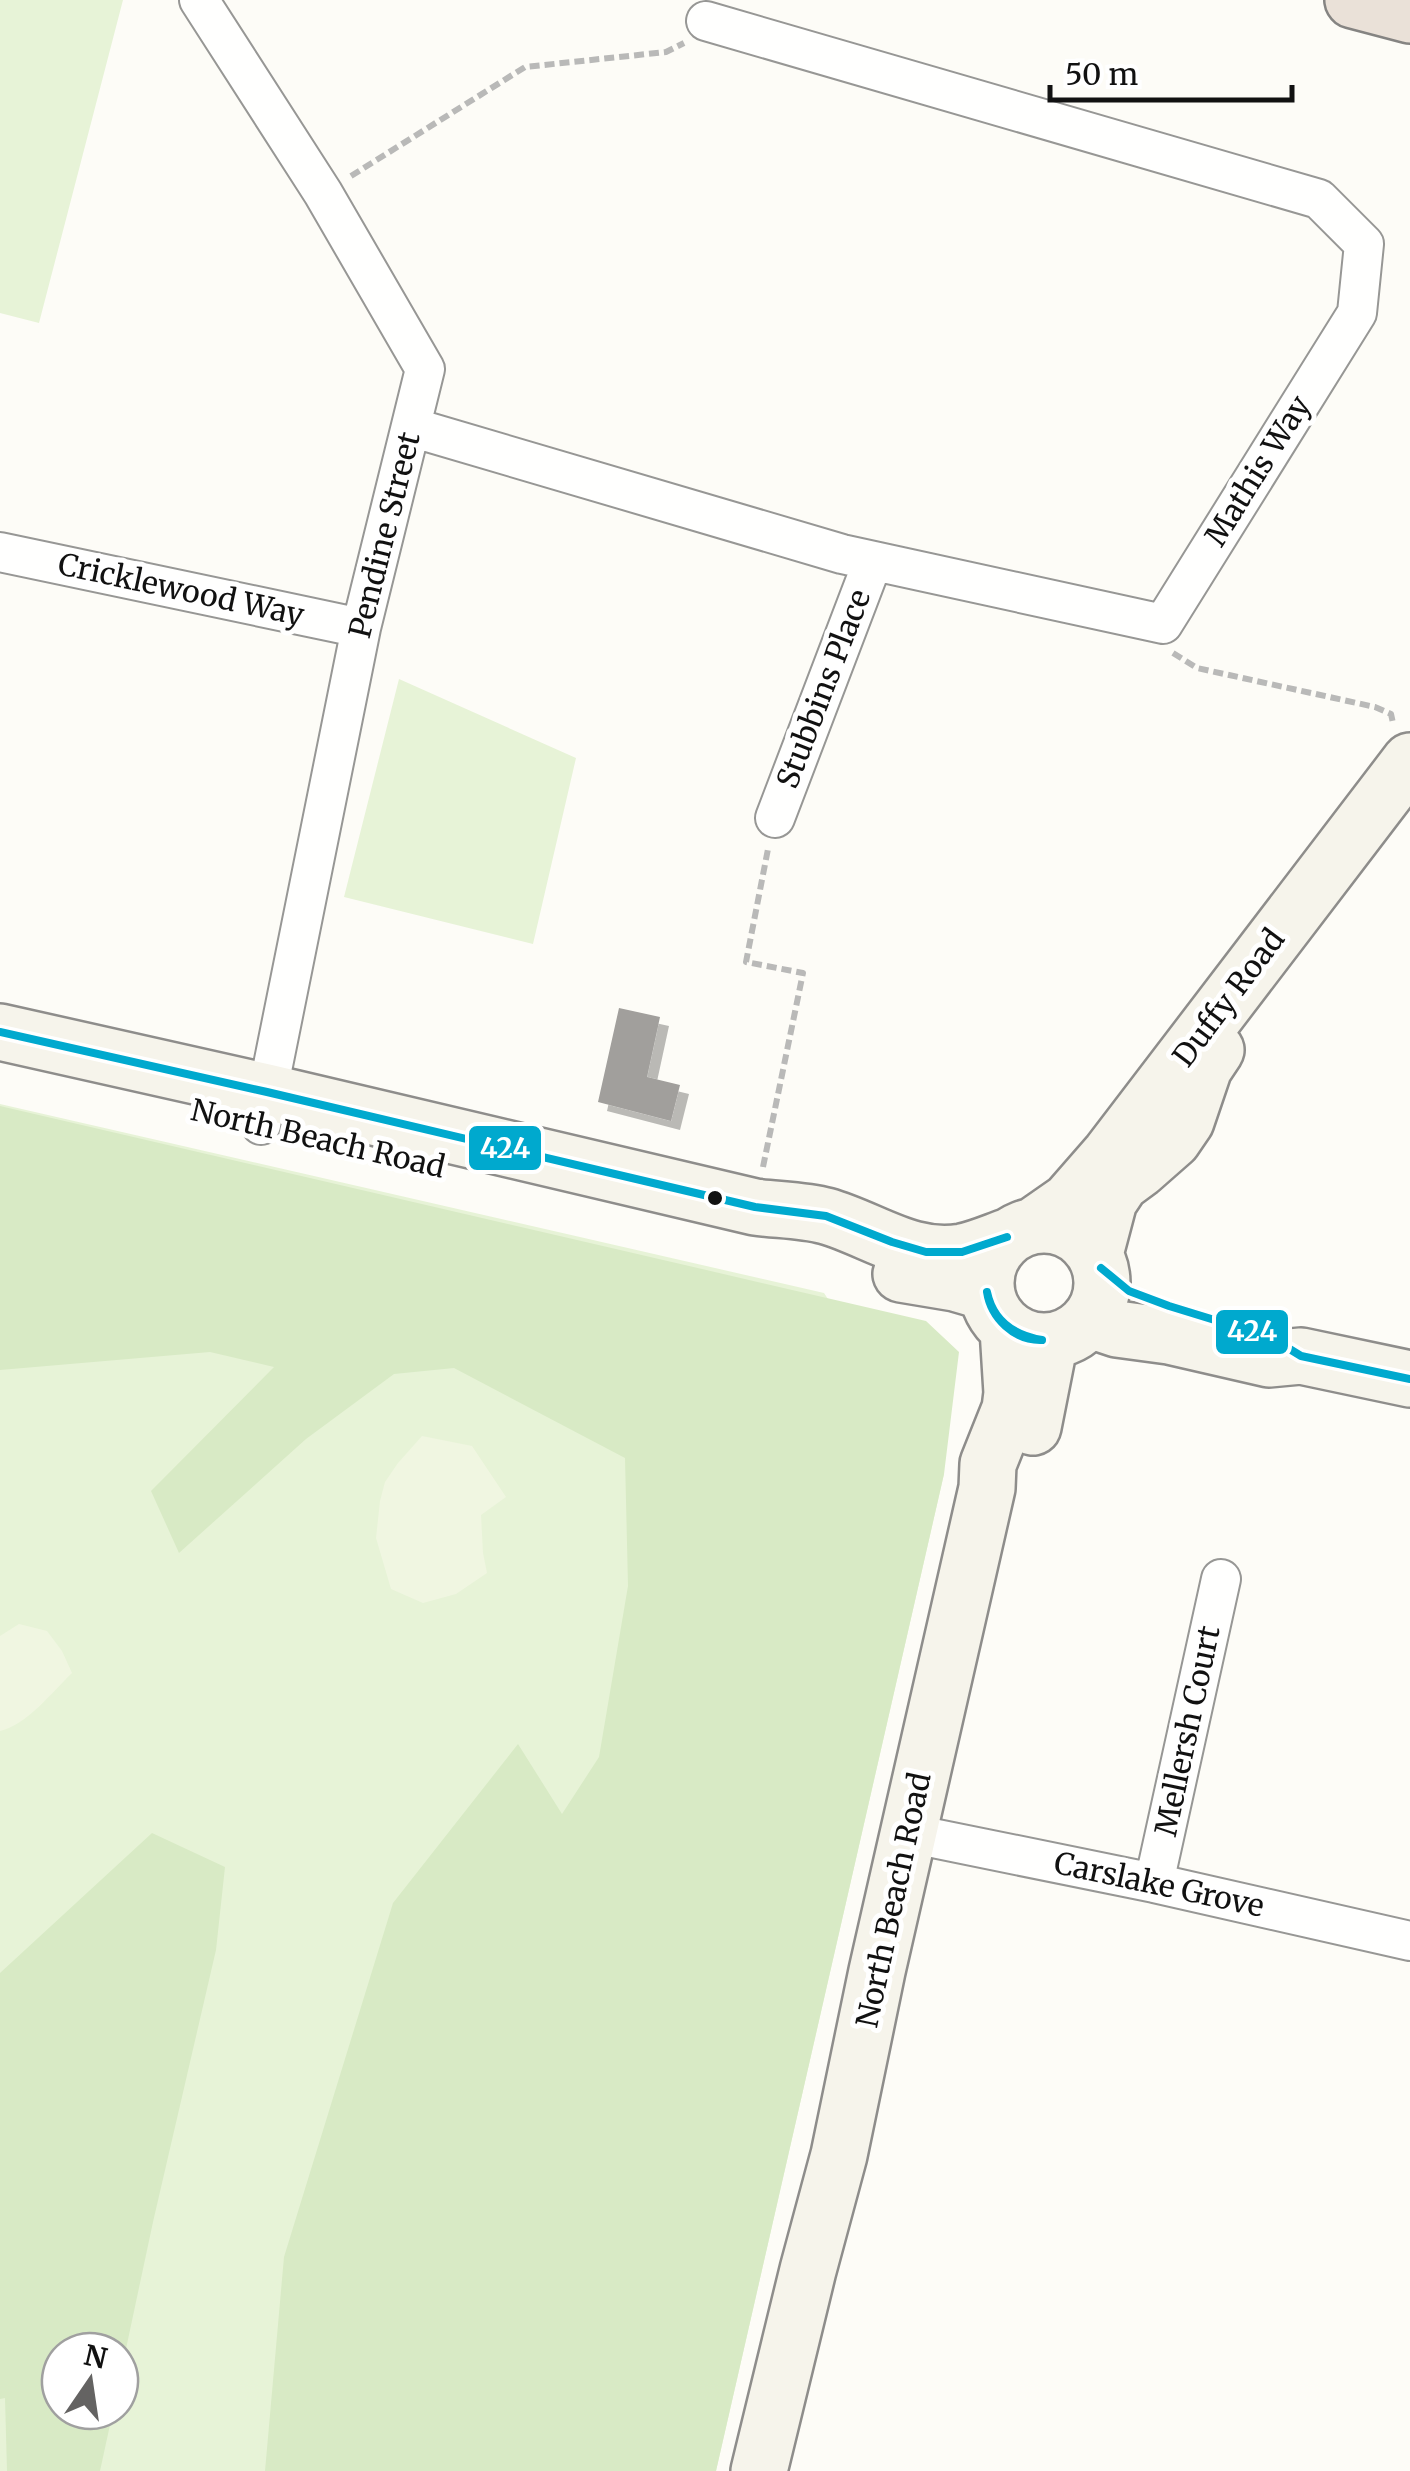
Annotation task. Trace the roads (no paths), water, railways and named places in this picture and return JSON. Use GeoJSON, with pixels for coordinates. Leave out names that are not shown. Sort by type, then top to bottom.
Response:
{"type":"FeatureCollection","features":[{"type":"Feature","properties":{"kind":"highway"},"geometry":{"type":"LineString","coordinates":[[1353,0],[1410,15]]}},
{"type":"Feature","properties":{"kind":"main road","name":"Duffy Road"},"geometry":{"type":"LineString","coordinates":[[1022,1230],[1068,1201],[1110,1154],[1406,777]]}},
{"type":"Feature","properties":{"kind":"main road","name":"Duffy Road"},"geometry":{"type":"LineString","coordinates":[[1098,1261],[1110,1201],[1121,1183],[1174,1140],[1186,1121],[1204,1068],[1406,777]]}},
{"type":"Feature","properties":{"kind":"main road","name":"North Beach Road"},"geometry":{"type":"LineString","coordinates":[[0,1032],[264,1109],[919,1278],[955,1283],[1033,1320],[1010,1408],[988,1464],[987,1488],[870,2161],[821,2341],[792,2471]]}},
{"type":"Feature","properties":{"kind":"main road","name":"North Beach Road"},"geometry":{"type":"LineString","coordinates":[[0,1068],[264,1109],[755,1206],[823,1215],[907,1249],[962,1252],[1022,1230]]}},
{"type":"Feature","properties":{"kind":"main road"},"geometry":{"type":"LineString","coordinates":[[1301,1356],[1270,1337],[1128,1291],[1098,1261],[1085,1240],[1071,1230],[1054,1225],[1022,1230],[997,1248],[990,1261],[986,1276],[1033,1320],[1168,1336],[1270,1359],[1301,1356],[1410,1379]]}},
{"type":"Feature","properties":{"kind":"main road"},"geometry":{"type":"LineString","coordinates":[[1033,1320],[1099,1304],[1104,1286],[1098,1261]]}},
{"type":"Feature","properties":{"kind":"main road","name":"North Beach Road"},"geometry":{"type":"LineString","coordinates":[[759,2471],[808,2270],[926,1837]]}},
{"type":"Feature","properties":{"kind":"street","name":"Pendine Street"},"geometry":{"type":"LineString","coordinates":[[199,0],[323,193],[425,370],[361,628],[264,1109]]}},
{"type":"Feature","properties":{"kind":"street","name":"Mathis Way"},"geometry":{"type":"LineString","coordinates":[[706,21],[1319,199],[1364,244],[1357,313],[1163,624],[873,561]]}},
{"type":"Feature","properties":{"kind":"street"},"geometry":{"type":"LineString","coordinates":[[411,427],[873,561]]}},
{"type":"Feature","properties":{"kind":"street","name":"Cricklewood Way"},"geometry":{"type":"LineString","coordinates":[[0,552],[361,628]]}},
{"type":"Feature","properties":{"kind":"street","name":"Stubbins Place"},"geometry":{"type":"LineString","coordinates":[[774,818],[873,561]]}},
{"type":"Feature","properties":{"kind":"street","name":"Mellersh Court"},"geometry":{"type":"LineString","coordinates":[[1154,1883],[1222,1579]]}},
{"type":"Feature","properties":{"kind":"street","name":"Carslake Grove"},"geometry":{"type":"LineString","coordinates":[[926,1837],[1410,1941]]}}]}
